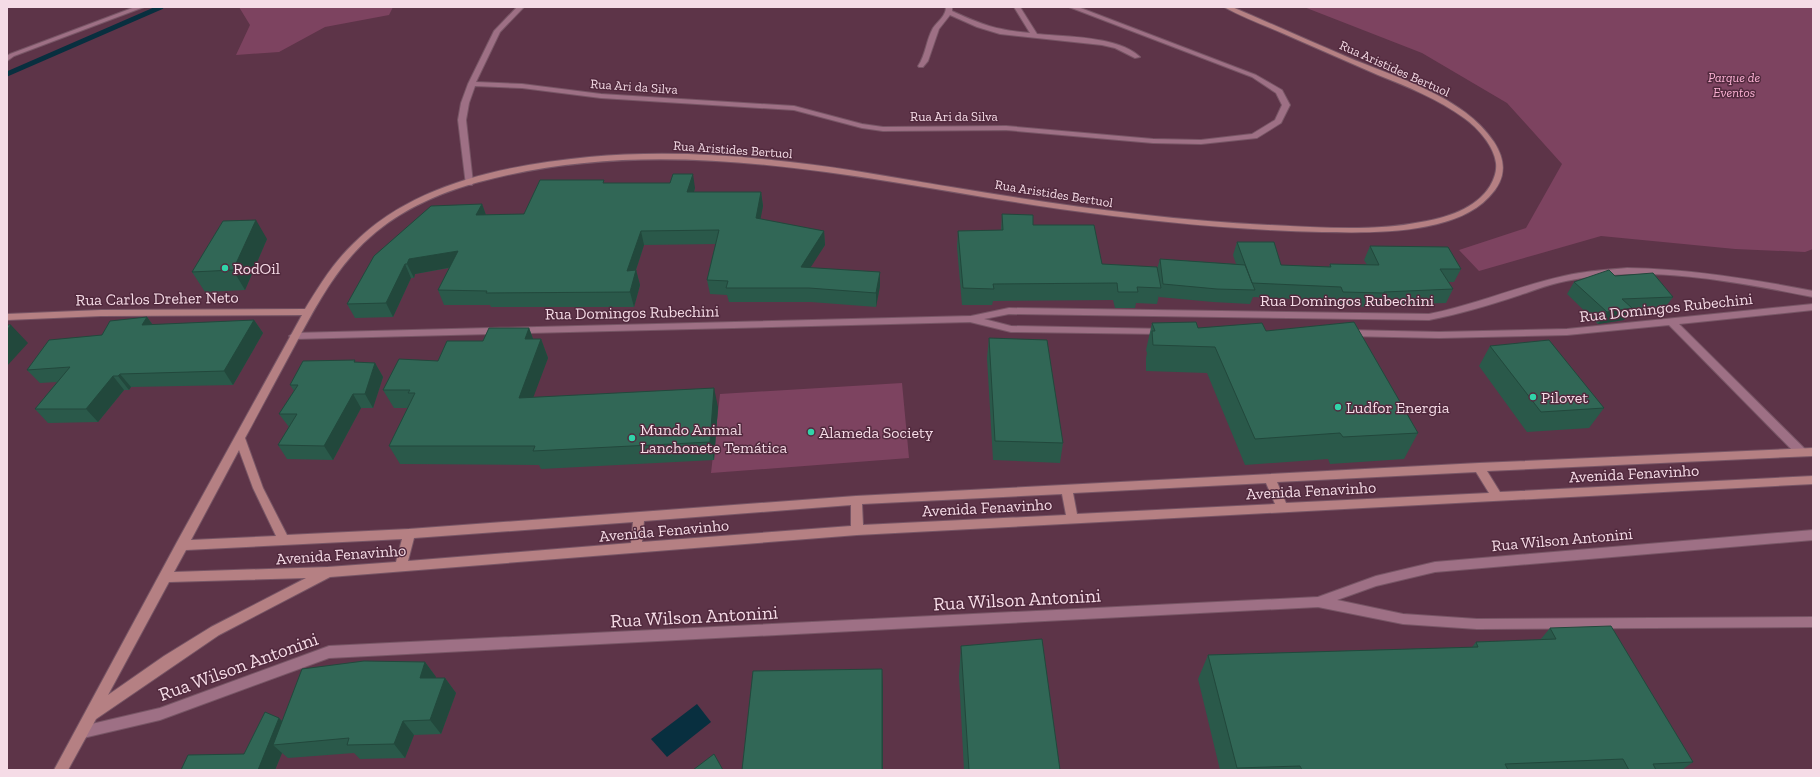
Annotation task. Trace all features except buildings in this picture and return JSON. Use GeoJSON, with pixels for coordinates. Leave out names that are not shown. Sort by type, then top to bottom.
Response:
{"type":"FeatureCollection","features":[{"type":"Feature","properties":{"kind":"main road","name":"Rua Aristides Bertuol"},"geometry":{"type":"LineString","coordinates":[[61,770],[93,714],[181,545],[308,312],[339,265],[362,239],[388,219],[412,205],[441,192],[513,172],[585,160],[640,156],[694,156],[812,167],[1147,219],[1240,228],[1383,230],[1434,222],[1466,210],[1488,197],[1498,178],[1500,161],[1489,139],[1471,119],[1432,96],[1227,7]]}},
{"type":"Feature","properties":{"kind":"main road","name":"Rua Carlos Dreher Neto"},"geometry":{"type":"LineString","coordinates":[[7,317],[101,313],[308,312]]}},
{"type":"Feature","properties":{"kind":"main road"},"geometry":{"type":"LineString","coordinates":[[240,438],[258,488],[284,541]]}},
{"type":"Feature","properties":{"kind":"main road","name":"Avenida Fenavinho"},"geometry":{"type":"LineString","coordinates":[[181,545],[409,534],[856,500],[1479,467],[1807,452]]}},
{"type":"Feature","properties":{"kind":"main road"},"geometry":{"type":"LineString","coordinates":[[1479,467],[1497,497]]}},
{"type":"Feature","properties":{"kind":"main road"},"geometry":{"type":"LineString","coordinates":[[1270,478],[1282,508]]}},
{"type":"Feature","properties":{"kind":"main road","name":"Avenida Fenavinho"},"geometry":{"type":"LineString","coordinates":[[164,577],[328,572],[857,530],[1813,480]]}},
{"type":"Feature","properties":{"kind":"main road"},"geometry":{"type":"LineString","coordinates":[[1067,489],[1072,518]]}},
{"type":"Feature","properties":{"kind":"main road"},"geometry":{"type":"LineString","coordinates":[[856,500],[857,530]]}},
{"type":"Feature","properties":{"kind":"main road"},"geometry":{"type":"LineString","coordinates":[[636,548],[639,516]]}},
{"type":"Feature","properties":{"kind":"main road"},"geometry":{"type":"LineString","coordinates":[[401,566],[409,534]]}},
{"type":"Feature","properties":{"kind":"main road"},"geometry":{"type":"LineString","coordinates":[[93,714],[182,652],[216,631],[258,606],[328,572]]}},
{"type":"Feature","properties":{"kind":"street"},"geometry":{"type":"LineString","coordinates":[[7,59],[12,55],[141,7]]}},
{"type":"Feature","properties":{"kind":"street"},"geometry":{"type":"LineString","coordinates":[[469,183],[462,120],[465,103],[496,31],[521,7]]}},
{"type":"Feature","properties":{"kind":"street"},"geometry":{"type":"LineString","coordinates":[[1017,7],[1035,36]]}},
{"type":"Feature","properties":{"kind":"street","name":"Rua Ari da Silva"},"geometry":{"type":"LineString","coordinates":[[472,84],[522,86],[601,96],[794,108],[862,126],[883,129],[978,127],[1006,128],[1153,141],[1201,142],[1254,136],[1278,121],[1286,105],[1279,92],[1254,76],[1072,7]]}},
{"type":"Feature","properties":{"kind":"street"},"geometry":{"type":"LineString","coordinates":[[921,66],[925,61],[936,29],[949,9],[979,26],[1000,32],[1102,44],[1117,47],[1137,57]]}},
{"type":"Feature","properties":{"kind":"street","name":"Rua Domingos Rubechini"},"geometry":{"type":"LineString","coordinates":[[294,336],[971,319],[1010,311],[1430,317],[1456,312],[1565,278],[1613,272],[1655,272],[1731,279],[1813,294]]}},
{"type":"Feature","properties":{"kind":"street","name":"Rua Domingos Rubechini"},"geometry":{"type":"LineString","coordinates":[[1336,333],[1440,335],[1566,332],[1813,307]]}},
{"type":"Feature","properties":{"kind":"street","name":"Rua Domingos Rubechini"},"geometry":{"type":"LineString","coordinates":[[971,319],[1011,329],[1170,331]]}},
{"type":"Feature","properties":{"kind":"street"},"geometry":{"type":"LineString","coordinates":[[1672,322],[1807,452]]}},
{"type":"Feature","properties":{"kind":"street","name":"Rua Wilson Antonini"},"geometry":{"type":"LineString","coordinates":[[1318,602],[1376,581],[1435,567],[1813,535]]}},
{"type":"Feature","properties":{"kind":"street","name":"Rua Wilson Antonini"},"geometry":{"type":"LineString","coordinates":[[83,732],[159,714],[225,691],[287,666],[329,652],[1318,602],[1403,619],[1477,624],[1813,622]]}},
{"type":"Feature","properties":{"kind":"green space"},"geometry":{"type":"Polygon","coordinates":[[[239,7],[393,7],[389,15],[325,27],[279,52],[236,55],[250,25],[239,7]]]}},
{"type":"Feature","properties":{"kind":"green space","name":"Parque de Eventos"},"geometry":{"type":"Polygon","coordinates":[[[1304,7],[1813,7],[1813,249],[1805,252],[1735,249],[1601,236],[1479,271],[1459,250],[1526,228],[1562,164],[1507,103],[1422,53],[1304,7]]]}},
{"type":"Feature","properties":{"kind":"green space","name":"Alameda Society"},"geometry":{"type":"Polygon","coordinates":[[[902,383],[909,458],[711,473],[720,394],[902,383]]]}},
{"type":"Feature","properties":{"kind":"water"},"geometry":{"type":"Polygon","coordinates":[[[697,704],[711,722],[667,757],[651,739],[697,704]]]}},
{"type":"Feature","properties":{"kind":"waterway"},"geometry":{"type":"LineString","coordinates":[[7,74],[161,7]]}},
{"type":"Feature","properties":{"kind":"place","name":"RodOil"},"geometry":{"type":"Point","coordinates":[225,268]}},
{"type":"Feature","properties":{"kind":"place","name":"Pilovet"},"geometry":{"type":"Point","coordinates":[1533,397]}},
{"type":"Feature","properties":{"kind":"place","name":"Ludfor Energia"},"geometry":{"type":"Point","coordinates":[1338,407]}},
{"type":"Feature","properties":{"kind":"place","name":"Alameda Society"},"geometry":{"type":"Point","coordinates":[811,432]}},
{"type":"Feature","properties":{"kind":"place","name":"Mundo Animal Lanchonete Temática"},"geometry":{"type":"Point","coordinates":[632,438]}}]}
